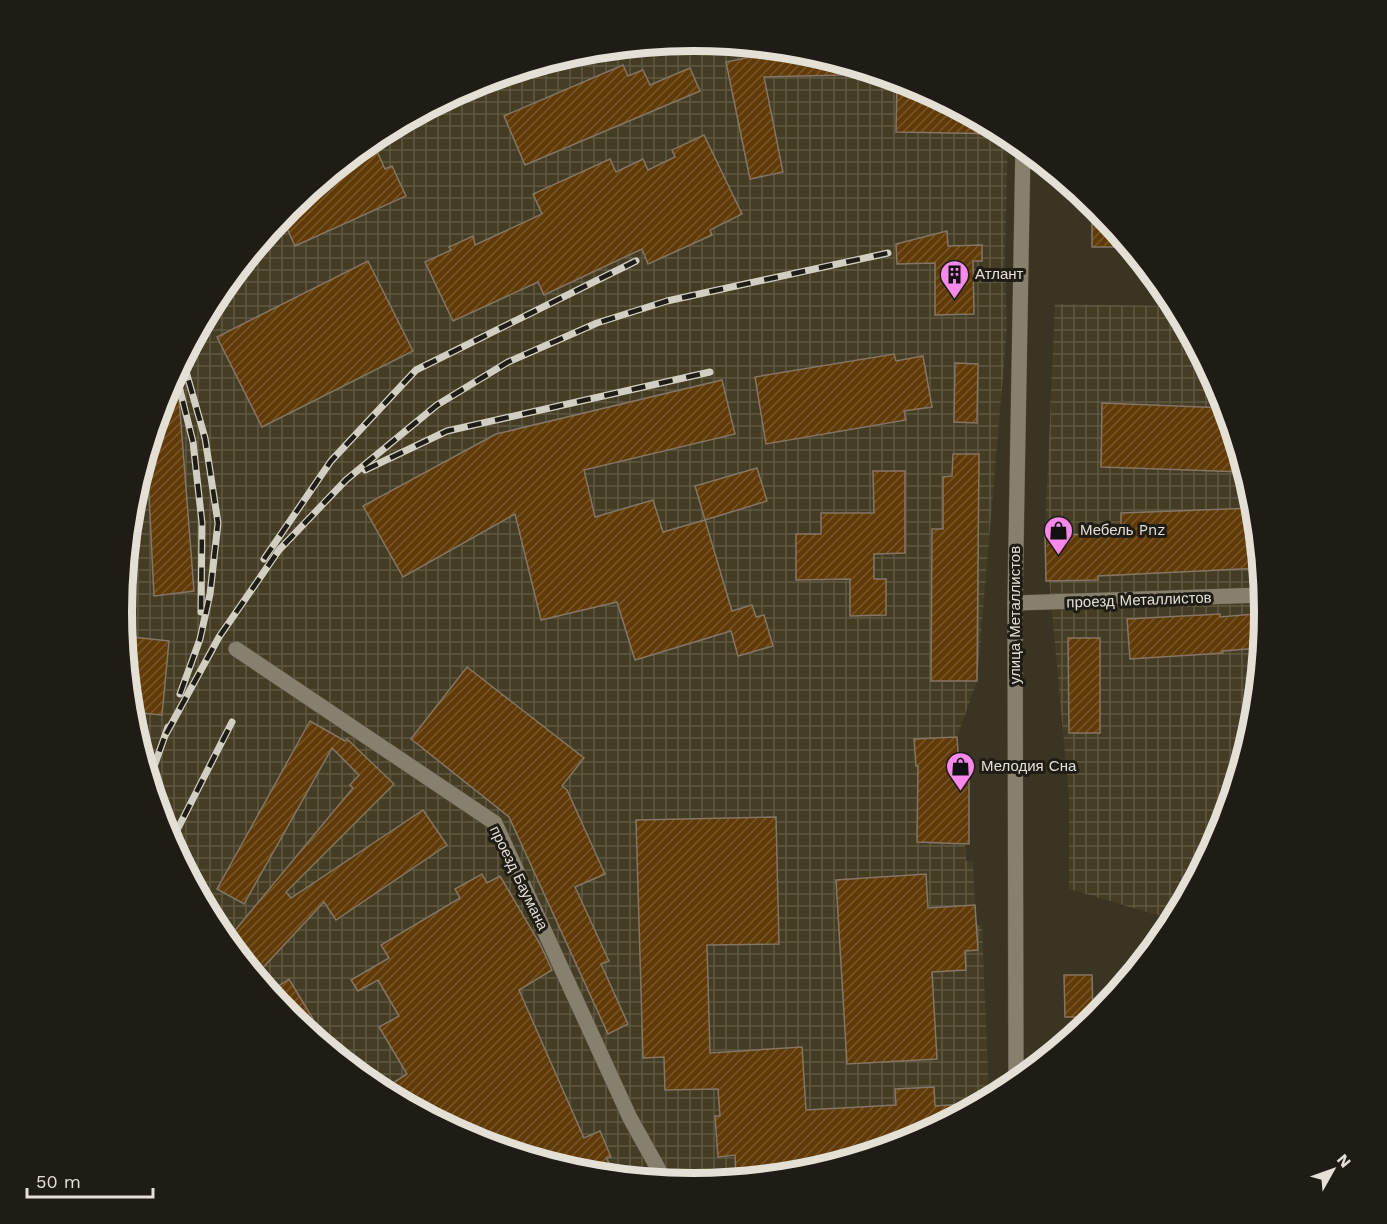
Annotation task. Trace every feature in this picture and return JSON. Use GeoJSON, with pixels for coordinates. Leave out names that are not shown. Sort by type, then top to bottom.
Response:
{"type":"FeatureCollection","features":[{"type":"Feature","properties":{"kind":"street","name":"улица Металлистов"},"geometry":{"type":"LineString","coordinates":[[1016,1070],[1015,603],[1023,158]]}},
{"type":"Feature","properties":{"kind":"street","name":"проезд Металлистов"},"geometry":{"type":"LineString","coordinates":[[1015,603],[1254,595]]}},
{"type":"Feature","properties":{"kind":"street","name":"проезд Баумана"},"geometry":{"type":"LineString","coordinates":[[236,649],[495,824],[630,1118],[660,1172]]}},
{"type":"Feature","properties":{"kind":"shaded area"},"geometry":{"type":"Polygon","coordinates":[[[657,52],[730,52],[767,56],[839,70],[874,81],[942,109],[1008,148],[1005,261],[1007,328],[977,681],[957,737],[960,780],[969,780],[969,843],[965,844],[966,861],[973,861],[976,925],[982,925],[989,1089],[942,1115],[874,1143],[839,1154],[767,1168],[730,1172],[657,1172],[584,1162],[513,1143],[445,1115],[413,1098],[352,1057],[297,1009],[248,954],[227,924],[190,860],[175,827],[162,792],[143,721],[137,685],[132,612],[137,539],[143,503],[162,432],[175,397],[190,364],[227,300],[248,270],[297,215],[352,167],[413,126],[445,109],[513,81],[548,70],[620,56],[657,52]]]}},
{"type":"Feature","properties":{"kind":"shaded area"},"geometry":{"type":"Polygon","coordinates":[[[1055,304],[1163,306],[1197,364],[1225,432],[1244,503],[1250,539],[1254,612],[1250,685],[1244,721],[1225,792],[1197,860],[1164,917],[1069,889],[1069,797],[1045,535],[1055,304]]]}},
{"type":"Feature","properties":{"kind":"building"},"geometry":{"type":"Polygon","coordinates":[[[759,55],[841,71],[841,75],[764,77],[783,172],[750,179],[726,62],[759,55]]]}},
{"type":"Feature","properties":{"kind":"building"},"geometry":{"type":"Polygon","coordinates":[[[623,65],[628,76],[643,70],[650,85],[690,68],[700,91],[525,165],[504,116],[623,65]]]}},
{"type":"Feature","properties":{"kind":"building"},"geometry":{"type":"Polygon","coordinates":[[[897,90],[942,109],[986,134],[896,132],[897,90]]]}},
{"type":"Feature","properties":{"kind":"building"},"geometry":{"type":"Polygon","coordinates":[[[704,135],[742,214],[710,230],[712,235],[648,264],[642,249],[544,295],[538,282],[453,321],[425,262],[451,250],[449,247],[473,236],[475,245],[542,214],[533,194],[610,159],[616,172],[643,159],[648,170],[675,157],[672,150],[704,135]]]}},
{"type":"Feature","properties":{"kind":"building"},"geometry":{"type":"Polygon","coordinates":[[[376,150],[385,169],[392,166],[406,196],[295,246],[286,227],[324,190],[376,150]]]}},
{"type":"Feature","properties":{"kind":"building"},"geometry":{"type":"Polygon","coordinates":[[[1092,217],[1119,247],[1092,247],[1092,217]]]}},
{"type":"Feature","properties":{"kind":"building"},"geometry":{"type":"Polygon","coordinates":[[[947,231],[948,246],[982,245],[982,261],[973,261],[974,314],[935,315],[935,263],[897,264],[896,244],[947,231]]]}},
{"type":"Feature","properties":{"kind":"building"},"geometry":{"type":"Polygon","coordinates":[[[368,261],[413,351],[262,427],[217,337],[368,261]]]}},
{"type":"Feature","properties":{"kind":"building"},"geometry":{"type":"Polygon","coordinates":[[[894,354],[896,361],[923,356],[932,407],[904,411],[906,420],[766,444],[755,377],[894,354]]]}},
{"type":"Feature","properties":{"kind":"building"},"geometry":{"type":"Polygon","coordinates":[[[955,363],[978,364],[977,423],[954,422],[955,363]]]}},
{"type":"Feature","properties":{"kind":"building"},"geometry":{"type":"Polygon","coordinates":[[[722,380],[735,434],[584,470],[595,517],[653,500],[663,532],[705,520],[732,611],[752,605],[756,617],[764,615],[773,646],[738,656],[731,631],[635,660],[617,602],[541,620],[515,514],[403,577],[363,506],[496,434],[722,380]]]}},
{"type":"Feature","properties":{"kind":"building"},"geometry":{"type":"Polygon","coordinates":[[[175,398],[179,398],[194,591],[154,596],[148,482],[162,432],[175,398]]]}},
{"type":"Feature","properties":{"kind":"building"},"geometry":{"type":"Polygon","coordinates":[[[1102,403],[1216,408],[1236,472],[1101,467],[1102,403]]]}},
{"type":"Feature","properties":{"kind":"building"},"geometry":{"type":"Polygon","coordinates":[[[953,454],[979,454],[977,681],[931,681],[932,529],[943,529],[943,477],[952,476],[953,454]]]}},
{"type":"Feature","properties":{"kind":"building"},"geometry":{"type":"Polygon","coordinates":[[[757,468],[767,501],[705,520],[695,486],[757,468]]]}},
{"type":"Feature","properties":{"kind":"building"},"geometry":{"type":"Polygon","coordinates":[[[873,471],[905,471],[905,553],[874,554],[874,579],[886,579],[886,615],[850,616],[850,579],[796,580],[796,534],[821,534],[821,513],[874,513],[873,471]]]}},
{"type":"Feature","properties":{"kind":"building"},"geometry":{"type":"Polygon","coordinates":[[[1245,508],[1252,568],[1098,576],[1098,580],[1046,581],[1045,535],[1121,534],[1121,513],[1245,508]]]}},
{"type":"Feature","properties":{"kind":"building"},"geometry":{"type":"Polygon","coordinates":[[[1220,614],[1220,617],[1254,614],[1253,649],[1222,651],[1223,653],[1130,659],[1127,619],[1220,614]]]}},
{"type":"Feature","properties":{"kind":"building"},"geometry":{"type":"Polygon","coordinates":[[[133,637],[169,641],[162,715],[142,713],[133,637]]]}},
{"type":"Feature","properties":{"kind":"building"},"geometry":{"type":"Polygon","coordinates":[[[1068,638],[1100,638],[1100,733],[1069,733],[1068,638]]]}},
{"type":"Feature","properties":{"kind":"building"},"geometry":{"type":"Polygon","coordinates":[[[467,667],[584,758],[562,786],[567,790],[605,874],[575,887],[609,961],[601,964],[628,1024],[608,1034],[509,817],[411,739],[467,667]]]}},
{"type":"Feature","properties":{"kind":"building"},"geometry":{"type":"Polygon","coordinates":[[[310,721],[345,741],[347,739],[394,784],[286,892],[291,898],[423,810],[447,845],[336,920],[324,902],[261,969],[233,933],[353,788],[350,785],[359,775],[332,748],[244,904],[217,889],[310,721]]]}},
{"type":"Feature","properties":{"kind":"building"},"geometry":{"type":"Polygon","coordinates":[[[957,737],[960,780],[969,780],[969,844],[917,842],[918,766],[916,766],[914,739],[957,737]]]}},
{"type":"Feature","properties":{"kind":"building"},"geometry":{"type":"Polygon","coordinates":[[[776,817],[779,944],[707,945],[710,1053],[802,1047],[806,1110],[896,1105],[895,1089],[934,1087],[935,1106],[962,1104],[874,1143],[803,1162],[736,1171],[735,1155],[718,1157],[715,1116],[720,1116],[718,1089],[665,1090],[664,1057],[643,1058],[636,820],[776,817]]]}},
{"type":"Feature","properties":{"kind":"building"},"geometry":{"type":"Polygon","coordinates":[[[482,874],[487,883],[500,876],[540,944],[552,970],[519,990],[584,1138],[600,1131],[611,1157],[606,1158],[612,1167],[548,1154],[513,1143],[445,1115],[391,1084],[407,1074],[379,1027],[399,1016],[378,980],[358,991],[351,980],[389,958],[381,945],[460,898],[455,889],[482,874]]]}},
{"type":"Feature","properties":{"kind":"building"},"geometry":{"type":"Polygon","coordinates":[[[926,874],[928,908],[975,905],[978,950],[965,951],[966,970],[932,972],[937,1059],[847,1064],[836,880],[926,874]]]}},
{"type":"Feature","properties":{"kind":"building"},"geometry":{"type":"Polygon","coordinates":[[[1064,975],[1092,975],[1093,1006],[1081,1017],[1065,1017],[1064,975]]]}},
{"type":"Feature","properties":{"kind":"building"},"geometry":{"type":"Polygon","coordinates":[[[289,979],[313,1019],[310,1021],[277,987],[289,979]]]}},
{"type":"Feature","properties":{"kind":"railway"},"geometry":{"type":"LineString","coordinates":[[166,734],[219,637],[279,550],[346,480],[437,405],[508,362],[597,323],[667,301],[888,253]]}},
{"type":"Feature","properties":{"kind":"railway"},"geometry":{"type":"LineString","coordinates":[[264,559],[331,461],[416,370],[636,261]]}},
{"type":"Feature","properties":{"kind":"railway"},"geometry":{"type":"LineString","coordinates":[[180,694],[200,639],[210,594],[218,523],[205,438],[186,372]]}},
{"type":"Feature","properties":{"kind":"railway"},"geometry":{"type":"LineString","coordinates":[[365,470],[447,431],[710,372]]}},
{"type":"Feature","properties":{"kind":"railway"},"geometry":{"type":"LineString","coordinates":[[179,387],[193,442],[202,523],[201,612]]}},
{"type":"Feature","properties":{"kind":"railway"},"geometry":{"type":"LineString","coordinates":[[177,831],[232,722]]}},
{"type":"Feature","properties":{"kind":"railway"},"geometry":{"type":"LineString","coordinates":[[154,765],[168,727]]}},
{"type":"Feature","properties":{"kind":"place","name":"Атлант"},"geometry":{"type":"Point","coordinates":[954,300]}},
{"type":"Feature","properties":{"kind":"place","name":"Мебель Pnz"},"geometry":{"type":"Point","coordinates":[1059,556]}},
{"type":"Feature","properties":{"kind":"place","name":"Мелодия Сна"},"geometry":{"type":"Point","coordinates":[960,792]}}]}
